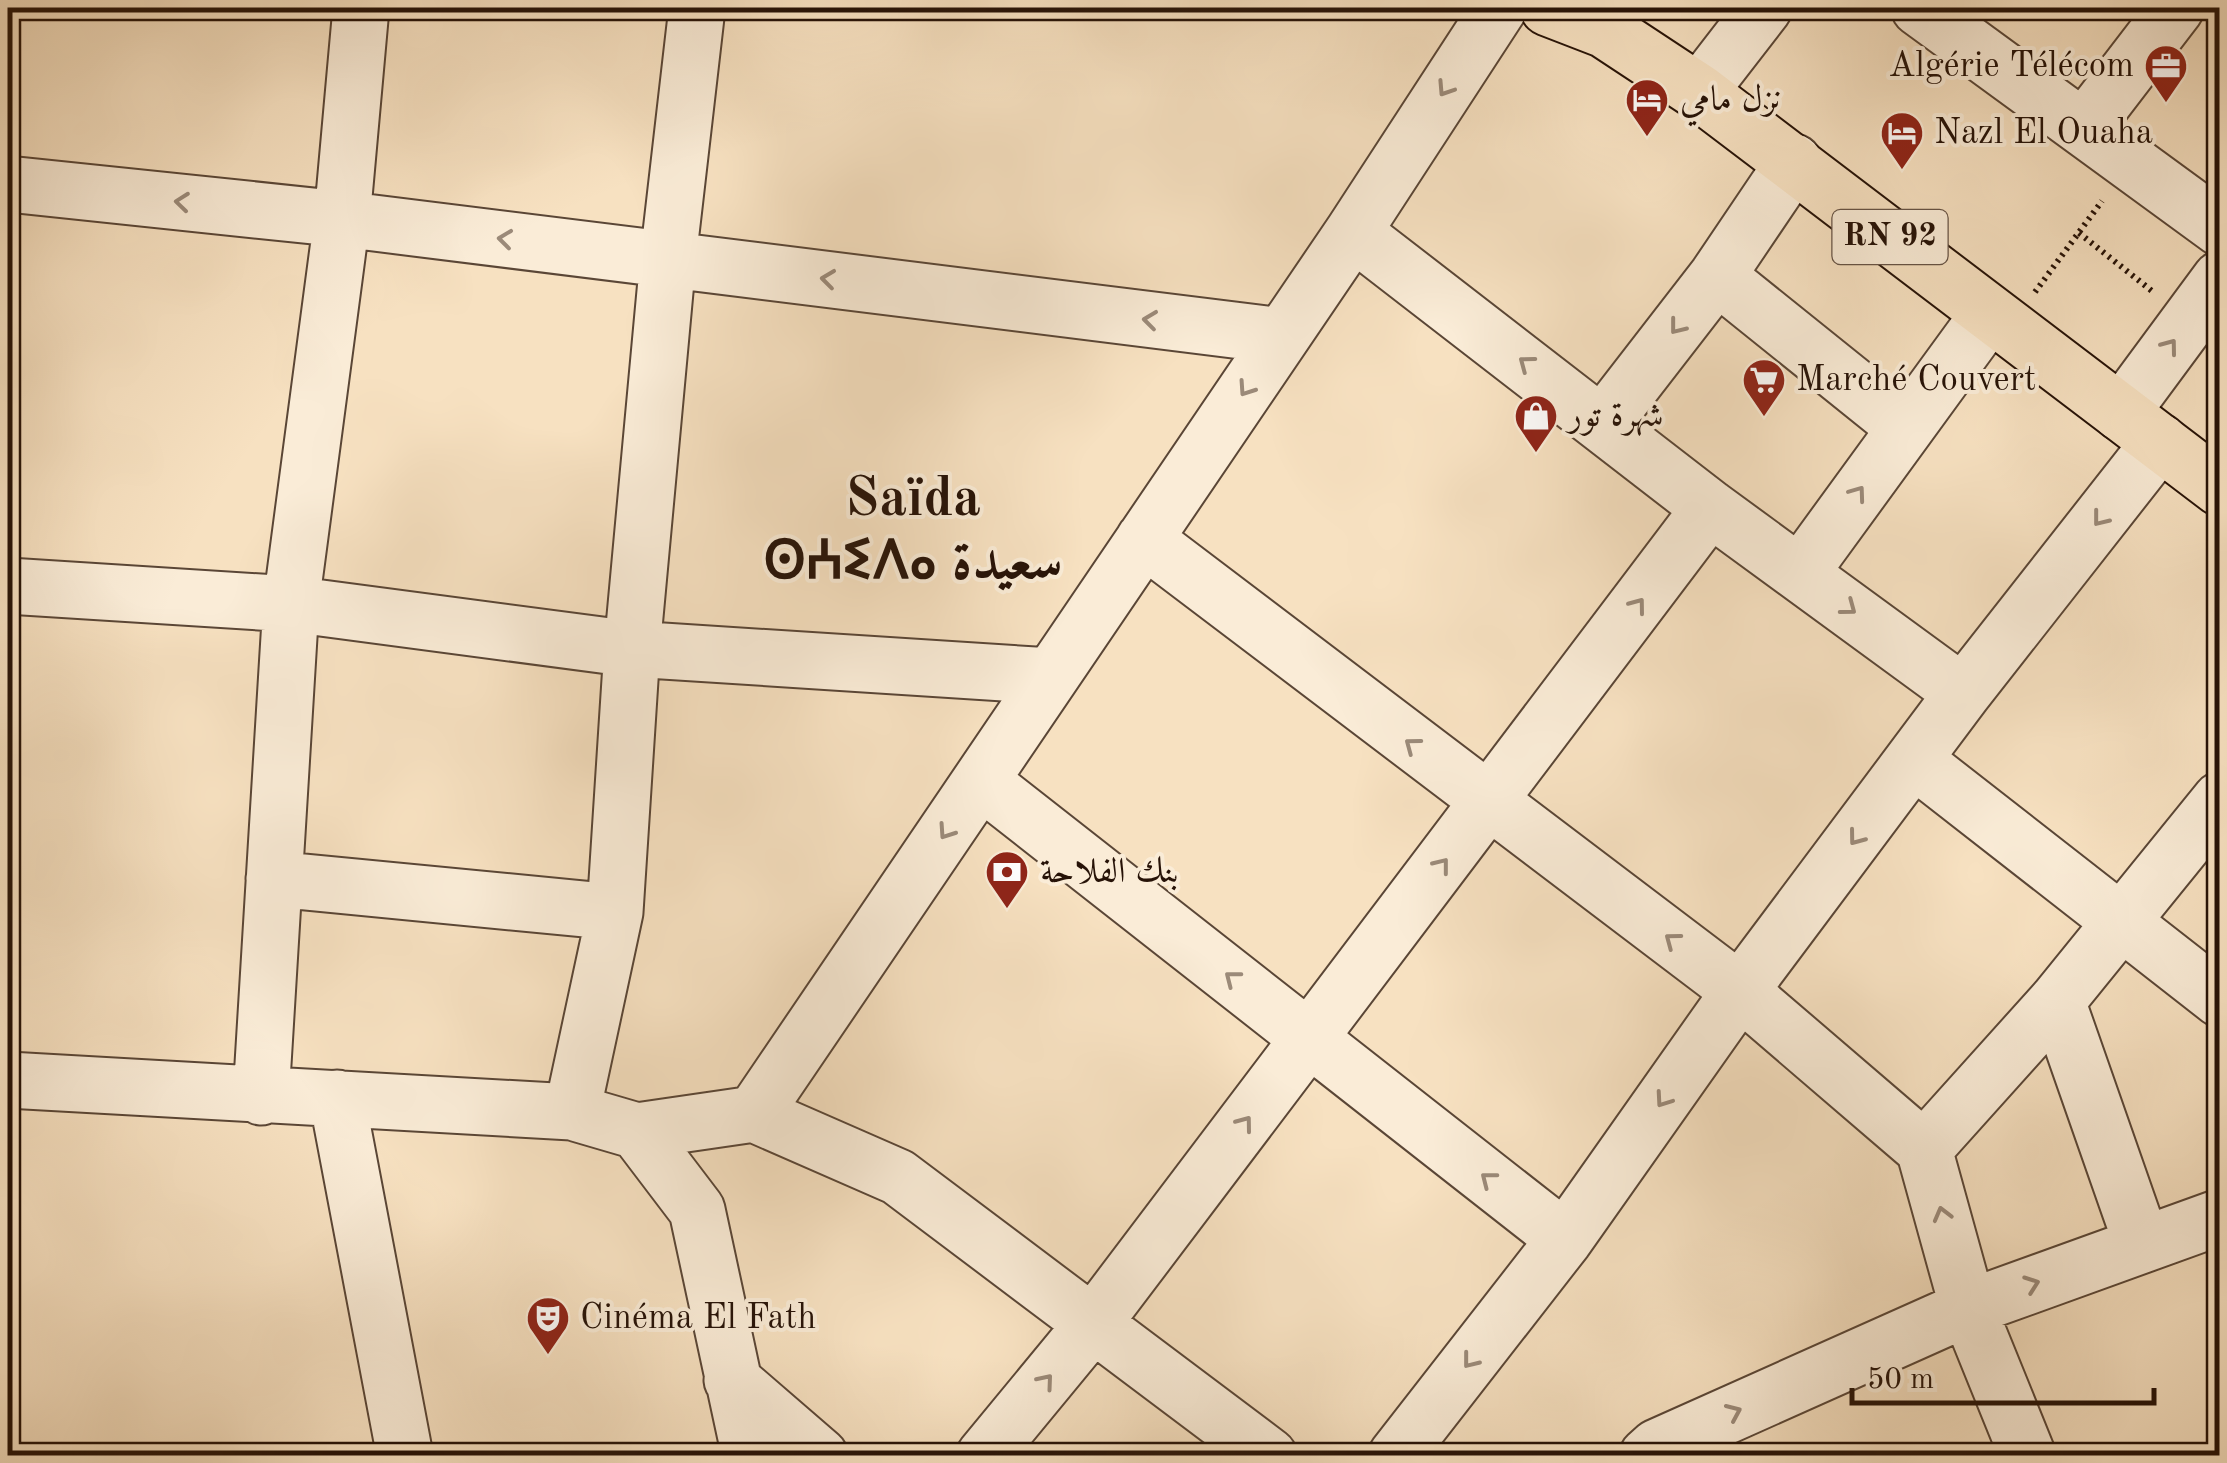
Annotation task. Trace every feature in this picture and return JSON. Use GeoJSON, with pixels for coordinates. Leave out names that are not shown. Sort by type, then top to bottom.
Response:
{"type":"FeatureCollection","features":[{"type":"Feature","properties":{"kind":"main road","name":"RN 92"},"geometry":{"type":"LineString","coordinates":[[1548,8],[1605,30],[1699,92],[2220,488]]}},
{"type":"Feature","properties":{"kind":"street"},"geometry":{"type":"LineString","coordinates":[[261,1097],[291,604],[342,219],[361,8]]}},
{"type":"Feature","properties":{"kind":"street"},"geometry":{"type":"LineString","coordinates":[[572,1112],[615,912],[632,648],[668,259],[697,8]]}},
{"type":"Feature","properties":{"kind":"street"},"geometry":{"type":"LineString","coordinates":[[754,1114],[1352,232],[1498,8]]}},
{"type":"Feature","properties":{"kind":"street"},"geometry":{"type":"LineString","coordinates":[[1699,92],[1764,8]]}},
{"type":"Feature","properties":{"kind":"street"},"geometry":{"type":"LineString","coordinates":[[1919,8],[2220,228]]}},
{"type":"Feature","properties":{"kind":"street"},"geometry":{"type":"LineString","coordinates":[[2084,128],[2176,8]]}},
{"type":"Feature","properties":{"kind":"street"},"geometry":{"type":"LineString","coordinates":[[1604,422],[1717,276],[1794,162]]}},
{"type":"Feature","properties":{"kind":"street"},"geometry":{"type":"LineString","coordinates":[[8,184],[342,219],[1282,336]]}},
{"type":"Feature","properties":{"kind":"street"},"geometry":{"type":"LineString","coordinates":[[1352,232],[1604,422],[1710,508],[1962,693]]}},
{"type":"Feature","properties":{"kind":"street"},"geometry":{"type":"LineString","coordinates":[[1717,276],[1906,428]]}},
{"type":"Feature","properties":{"kind":"street"},"geometry":{"type":"LineString","coordinates":[[1396,1456],[1564,1239],[1740,991],[1962,693],[2141,428],[2204,300]]}},
{"type":"Feature","properties":{"kind":"street"},"geometry":{"type":"LineString","coordinates":[[1801,572],[1906,428],[1998,321]]}},
{"type":"Feature","properties":{"kind":"street"},"geometry":{"type":"LineString","coordinates":[[984,1456],[1092,1325],[1710,508]]}},
{"type":"Feature","properties":{"kind":"street"},"geometry":{"type":"LineString","coordinates":[[1144,539],[1740,991],[1924,1149],[1968,1308],[2028,1456]]}},
{"type":"Feature","properties":{"kind":"street"},"geometry":{"type":"LineString","coordinates":[[8,586],[291,604],[632,648],[1052,676]]}},
{"type":"Feature","properties":{"kind":"street"},"geometry":{"type":"LineString","coordinates":[[1914,760],[2220,999]]}},
{"type":"Feature","properties":{"kind":"street"},"geometry":{"type":"LineString","coordinates":[[980,781],[1564,1239]]}},
{"type":"Feature","properties":{"kind":"street"},"geometry":{"type":"LineString","coordinates":[[1924,1149],[2057,1001],[2220,800]]}},
{"type":"Feature","properties":{"kind":"street"},"geometry":{"type":"LineString","coordinates":[[274,879],[615,912]]}},
{"type":"Feature","properties":{"kind":"street"},"geometry":{"type":"LineString","coordinates":[[2057,1001],[2142,1244]]}},
{"type":"Feature","properties":{"kind":"street"},"geometry":{"type":"LineString","coordinates":[[8,1080],[572,1112],[638,1131],[754,1114],[898,1177],[1269,1456]]}},
{"type":"Feature","properties":{"kind":"street"},"geometry":{"type":"LineString","coordinates":[[338,1098],[405,1456]]}},
{"type":"Feature","properties":{"kind":"street"},"geometry":{"type":"LineString","coordinates":[[638,1131],[697,1210],[750,1456]]}},
{"type":"Feature","properties":{"kind":"street"},"geometry":{"type":"LineString","coordinates":[[1647,1456],[1657,1447],[1968,1308],[2220,1217]]}},
{"type":"Feature","properties":{"kind":"street"},"geometry":{"type":"LineString","coordinates":[[732,1380],[820,1456]]}},
{"type":"Feature","properties":{"kind":"path"},"geometry":{"type":"LineString","coordinates":[[1998,321],[2079,233],[2130,164]]}},
{"type":"Feature","properties":{"kind":"path"},"geometry":{"type":"LineString","coordinates":[[2079,233],[2204,300]]}},
{"type":"Feature","properties":{"kind":"place","name":"Algérie Télécom"},"geometry":{"type":"Point","coordinates":[2166,104]}},
{"type":"Feature","properties":{"kind":"place","name":"نزل مامي"},"geometry":{"type":"Point","coordinates":[1647,138]}},
{"type":"Feature","properties":{"kind":"place","name":"Nazl El Ouaha"},"geometry":{"type":"Point","coordinates":[1902,171]}},
{"type":"Feature","properties":{"kind":"place","name":"Marché Couvert"},"geometry":{"type":"Point","coordinates":[1764,418]}},
{"type":"Feature","properties":{"kind":"place","name":"شهرة تور"},"geometry":{"type":"Point","coordinates":[1536,454]}},
{"type":"Feature","properties":{"kind":"place","name":"بنك الفلاحة"},"geometry":{"type":"Point","coordinates":[1007,910]}},
{"type":"Feature","properties":{"kind":"place","name":"Cinéma El Fath"},"geometry":{"type":"Point","coordinates":[548,1356]}},
{"type":"Feature","properties":{"kind":"district","name":"Saïda ⵙⵄⵉⴷⴰ سعيدة"},"geometry":{"type":"Point","coordinates":[913,532]}}]}
